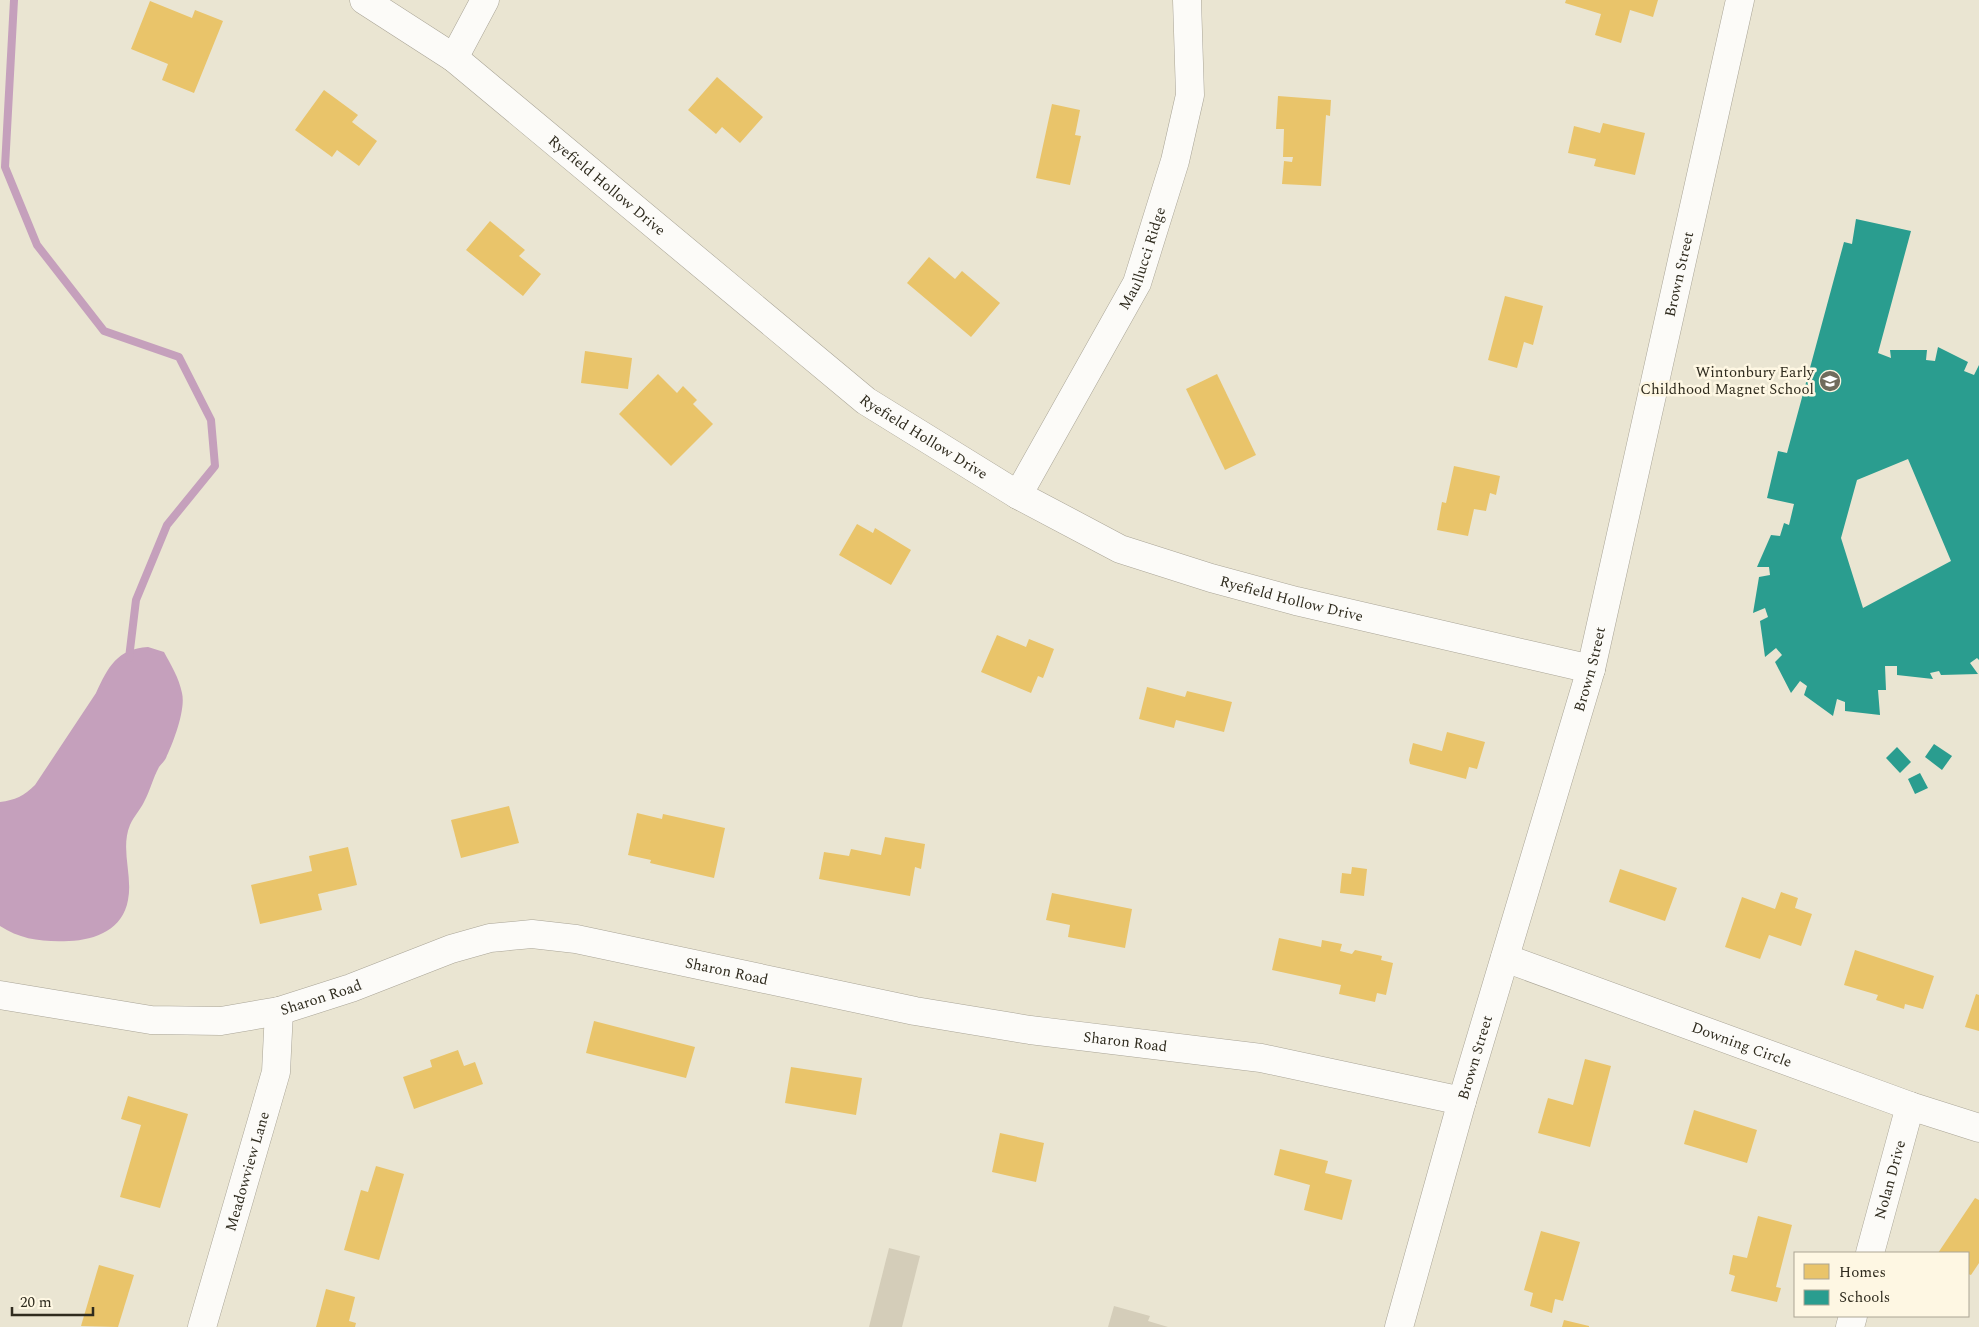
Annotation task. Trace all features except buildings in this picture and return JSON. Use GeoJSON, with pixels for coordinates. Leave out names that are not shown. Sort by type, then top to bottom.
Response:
{"type":"FeatureCollection","features":[{"type":"Feature","properties":{"kind":"street","name":"Ryefield Hollow Drive"},"geometry":{"type":"LineString","coordinates":[[364,0],[454,58],[866,401],[1018,494],[1120,548],[1211,578],[1296,601],[1591,669]]}},
{"type":"Feature","properties":{"kind":"street"},"geometry":{"type":"LineString","coordinates":[[454,58],[485,0]]}},
{"type":"Feature","properties":{"kind":"street","name":"Maullucci Ridge"},"geometry":{"type":"LineString","coordinates":[[1018,494],[1137,283],[1175,162],[1190,95],[1187,0]]}},
{"type":"Feature","properties":{"kind":"street","name":"Brown Street"},"geometry":{"type":"LineString","coordinates":[[1399,1327],[1462,1101],[1591,669],[1740,0]]}},
{"type":"Feature","properties":{"kind":"street","name":"Sharon Road"},"geometry":{"type":"LineString","coordinates":[[0,995],[151,1020],[221,1021],[279,1011],[351,988],[451,949],[490,938],[532,934],[576,939],[915,1011],[1030,1030],[1261,1058],[1462,1101]]}},
{"type":"Feature","properties":{"kind":"street","name":"Downing Circle"},"geometry":{"type":"LineString","coordinates":[[1505,958],[1910,1106],[1979,1128]]}},
{"type":"Feature","properties":{"kind":"street","name":"Meadowview Lane"},"geometry":{"type":"LineString","coordinates":[[202,1327],[276,1072],[279,1011]]}},
{"type":"Feature","properties":{"kind":"street","name":"Nolan Drive"},"geometry":{"type":"LineString","coordinates":[[1870,1252],[1910,1106]]}},
{"type":"Feature","properties":{"kind":"shaded area"},"geometry":{"type":"Polygon","coordinates":[[[148,647],[164,652],[181,687],[183,700],[178,726],[169,752],[159,767],[146,798],[130,825],[127,834],[126,853],[129,891],[125,910],[120,919],[107,931],[79,940],[42,940],[24,937],[8,931],[0,926],[0,802],[19,797],[35,785],[115,661],[128,651],[148,647]]]}},
{"type":"Feature","properties":{"kind":"waterway"},"geometry":{"type":"LineString","coordinates":[[14,0],[5,167],[37,245],[104,331],[179,357],[211,420],[215,466],[167,525],[136,600],[129,658]]}},
{"type":"Feature","properties":{"kind":"place","name":"Wintonbury Early Childhood Magnet School"},"geometry":{"type":"Point","coordinates":[1830,381]}}]}
